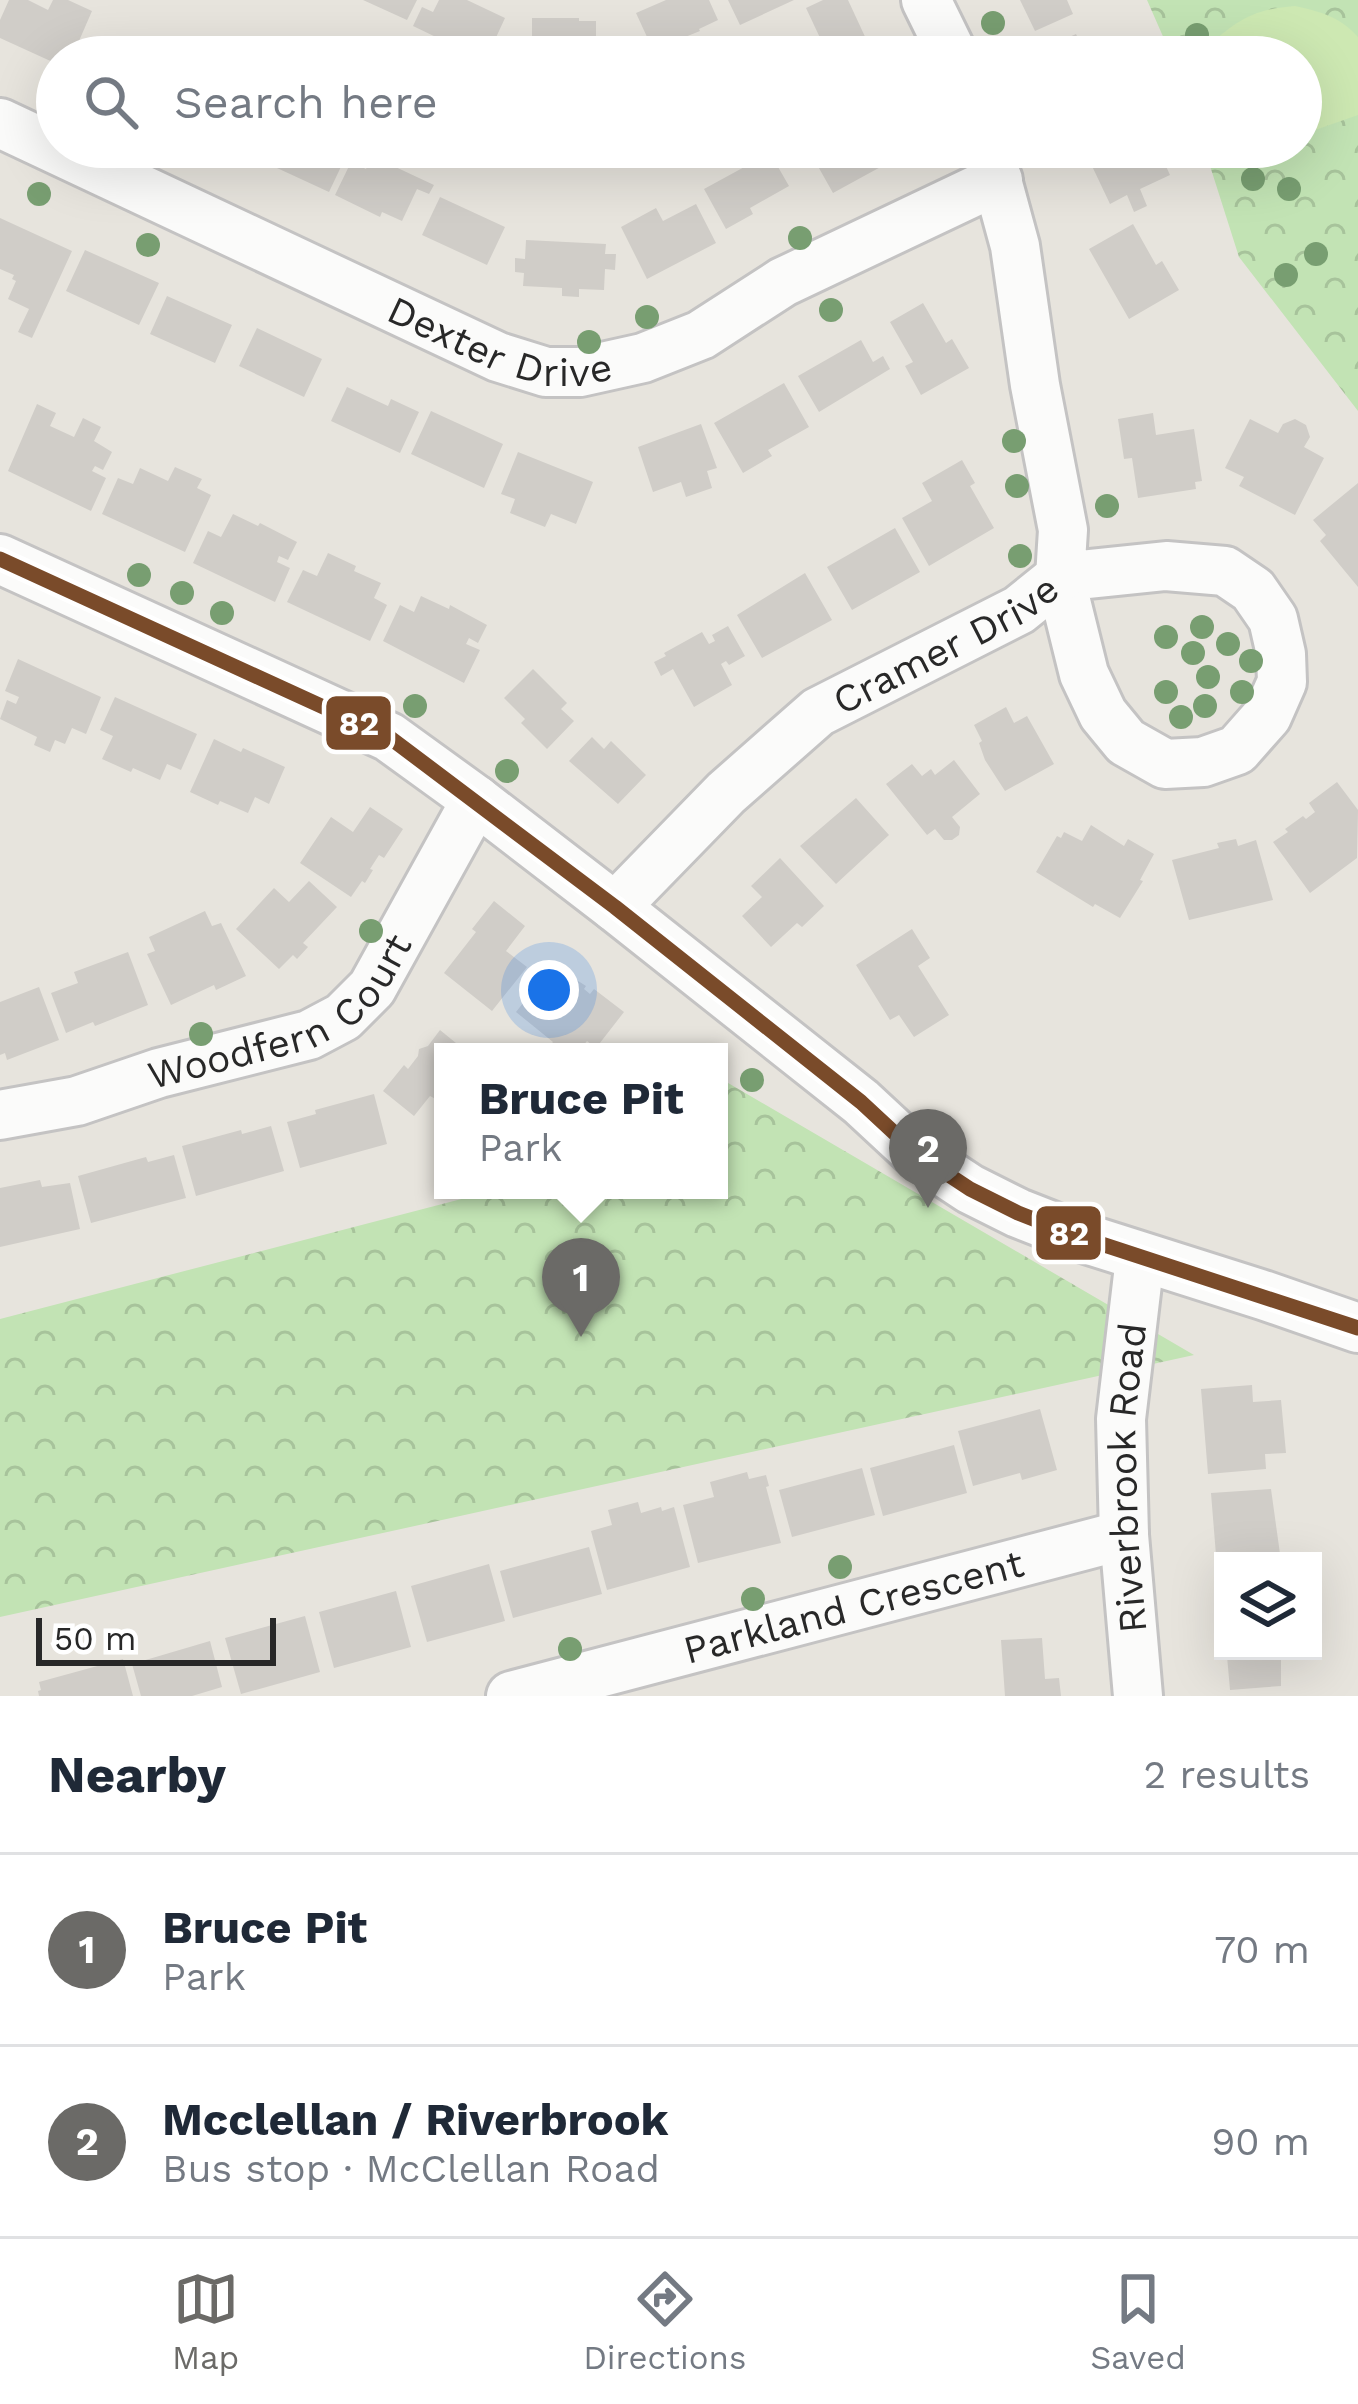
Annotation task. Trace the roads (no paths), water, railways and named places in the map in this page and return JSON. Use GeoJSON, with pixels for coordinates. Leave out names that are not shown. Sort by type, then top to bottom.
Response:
{"type":"FeatureCollection","features":[{"type":"Feature","properties":{"kind":"street"},"geometry":{"type":"LineString","coordinates":[[926,0],[944,36]]}},
{"type":"Feature","properties":{"kind":"street","name":"Dexter Drive"},"geometry":{"type":"LineString","coordinates":[[0,123],[36,140]]}},
{"type":"Feature","properties":{"kind":"street","name":"Dexter Drive"},"geometry":{"type":"LineString","coordinates":[[96,168],[498,357],[546,372],[580,372],[643,358],[701,335],[784,282],[986,168]]}},
{"type":"Feature","properties":{"kind":"street","name":"Cramer Drive"},"geometry":{"type":"LineString","coordinates":[[615,907],[726,793],[818,712],[1018,610],[1060,577],[1063,530],[1015,246],[994,168]]}},
{"type":"Feature","properties":{"kind":"street"},"geometry":{"type":"LineString","coordinates":[[0,560],[389,737],[615,907],[861,1102],[917,1154],[970,1189],[1018,1213],[1140,1258],[1358,1328]]}},
{"type":"Feature","properties":{"kind":"street"},"geometry":{"type":"LineString","coordinates":[[1166,566],[1225,571],[1253,590],[1273,620],[1282,682],[1267,716],[1238,750],[1203,762],[1165,764],[1126,742],[1103,714],[1084,674],[1060,577],[1166,566]]}},
{"type":"Feature","properties":{"kind":"street","name":"Woodfern Court"},"geometry":{"type":"LineString","coordinates":[[0,1114],[77,1101],[159,1073],[309,1035],[343,1016],[372,988],[476,800]]}},
{"type":"Feature","properties":{"kind":"street","name":"Riverbrook Road"},"geometry":{"type":"LineString","coordinates":[[1138,1696],[1124,1535],[1121,1419],[1140,1258]]}},
{"type":"Feature","properties":{"kind":"street","name":"Parkland Crescent"},"geometry":{"type":"LineString","coordinates":[[511,1696],[1124,1535]]}},
{"type":"Feature","properties":{"kind":"place","name":"Mcclellan / Riverbrook"},"geometry":{"type":"Point","coordinates":[928,1208]}},
{"type":"Feature","properties":{"kind":"place","name":"Bruce Pit"},"geometry":{"type":"Point","coordinates":[581,1337]}}]}
